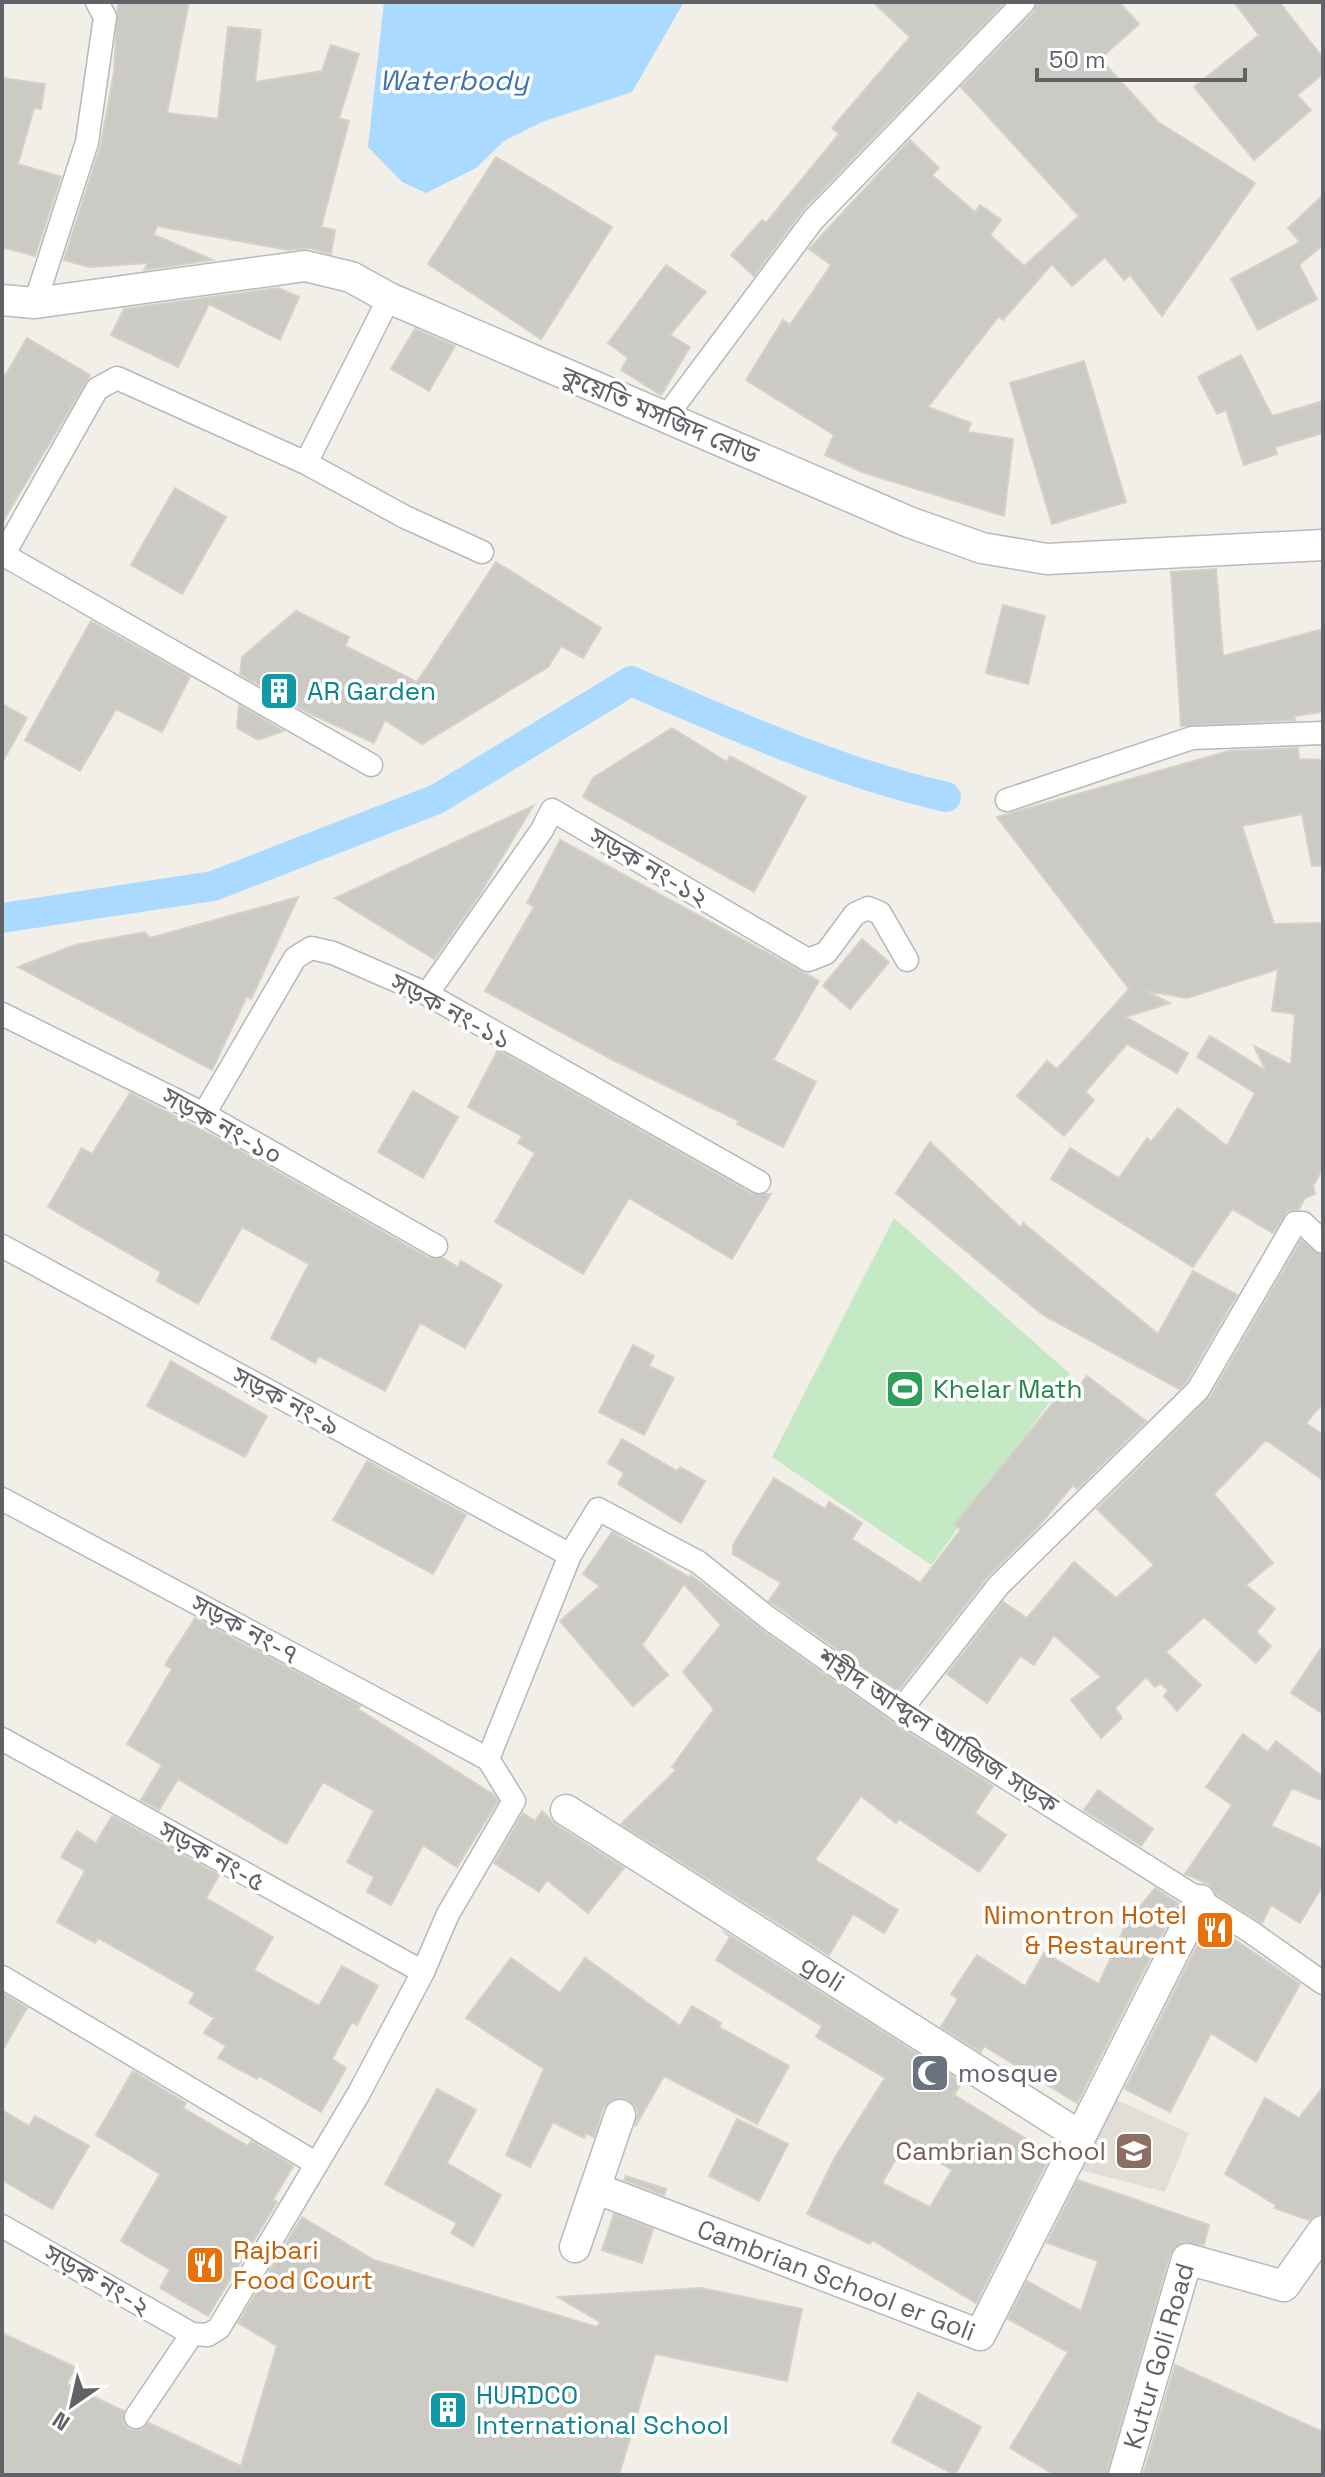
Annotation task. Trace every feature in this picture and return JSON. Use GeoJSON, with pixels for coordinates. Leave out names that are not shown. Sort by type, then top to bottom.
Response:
{"type":"FeatureCollection","features":[{"type":"Feature","properties":{"kind":"street"},"geometry":{"type":"LineString","coordinates":[[35,303],[87,142],[105,17],[97,2]]}},
{"type":"Feature","properties":{"kind":"street"},"geometry":{"type":"LineString","coordinates":[[665,418],[813,220],[1024,2]]}},
{"type":"Feature","properties":{"kind":"street","name":"কুয়েতি মসজিদ রোড"},"geometry":{"type":"LineString","coordinates":[[2,300],[35,303],[305,266],[351,277],[389,298],[665,418],[909,522],[982,548],[1047,559],[1323,545]]}},
{"type":"Feature","properties":{"kind":"street"},"geometry":{"type":"LineString","coordinates":[[306,463],[389,298]]}},
{"type":"Feature","properties":{"kind":"street"},"geometry":{"type":"LineString","coordinates":[[371,765],[3,556],[90,408],[97,389],[117,378],[306,463],[405,517],[482,552]]}},
{"type":"Feature","properties":{"kind":"street"},"geometry":{"type":"LineString","coordinates":[[1007,800],[1192,738],[1323,733]]}},
{"type":"Feature","properties":{"kind":"street","name":"সড়ক নং-১২"},"geometry":{"type":"LineString","coordinates":[[427,994],[542,830],[552,810],[808,960],[826,953],[855,914],[868,908],[880,913],[907,960]]}},
{"type":"Feature","properties":{"kind":"street","name":"সড়ক নং-১১"},"geometry":{"type":"LineString","coordinates":[[204,1114],[295,958],[311,948],[333,953],[427,994],[759,1182]]}},
{"type":"Feature","properties":{"kind":"street","name":"সড়ক নং-১০"},"geometry":{"type":"LineString","coordinates":[[2,1014],[204,1114],[436,1246]]}},
{"type":"Feature","properties":{"kind":"street"},"geometry":{"type":"LineString","coordinates":[[900,1711],[999,1585],[1198,1390],[1295,1223],[1303,1223],[1323,1242]]}},
{"type":"Feature","properties":{"kind":"street","name":"সড়ক নং-৯"},"geometry":{"type":"LineString","coordinates":[[2,1246],[570,1555]]}},
{"type":"Feature","properties":{"kind":"street","name":"সড়ক নং-৭"},"geometry":{"type":"LineString","coordinates":[[2,1499],[488,1759]]}},
{"type":"Feature","properties":{"kind":"street","name":"শহীদ আব্দুল আজিজ সড়ক"},"geometry":{"type":"LineString","coordinates":[[570,1555],[598,1509],[698,1562],[767,1617],[900,1711],[1200,1900],[1323,1983]]}},
{"type":"Feature","properties":{"kind":"street"},"geometry":{"type":"LineString","coordinates":[[136,2417],[192,2334],[208,2335],[219,2328],[317,2164],[423,1972],[448,1914],[514,1801],[488,1759],[570,1555]]}},
{"type":"Feature","properties":{"kind":"street","name":"সড়ক নং-৫"},"geometry":{"type":"LineString","coordinates":[[2,1739],[423,1972]]}},
{"type":"Feature","properties":{"kind":"street","name":"goli"},"geometry":{"type":"LineString","coordinates":[[566,1810],[1080,2136]]}},
{"type":"Feature","properties":{"kind":"street","name":"Cambrian School er Goli"},"geometry":{"type":"LineString","coordinates":[[595,2188],[980,2335],[1200,1900]]}},
{"type":"Feature","properties":{"kind":"street"},"geometry":{"type":"LineString","coordinates":[[2,1977],[317,2164]]}},
{"type":"Feature","properties":{"kind":"street"},"geometry":{"type":"LineString","coordinates":[[575,2247],[620,2115]]}},
{"type":"Feature","properties":{"kind":"street","name":"সড়ক নং-২"},"geometry":{"type":"LineString","coordinates":[[2,2226],[192,2334]]}},
{"type":"Feature","properties":{"kind":"street","name":"Kutur Goli Road"},"geometry":{"type":"LineString","coordinates":[[1124,2475],[1187,2259],[1284,2286],[1323,2231]]}},
{"type":"Feature","properties":{"kind":"shaded area","name":"Cambrian School"},"geometry":{"type":"Polygon","coordinates":[[[1115,2099],[1189,2133],[1165,2192],[1077,2169],[1115,2099]]]}},
{"type":"Feature","properties":{"kind":"green space"},"geometry":{"type":"Polygon","coordinates":[[[894,1218],[1070,1374],[931,1565],[772,1457],[894,1218]]]}},
{"type":"Feature","properties":{"kind":"water","name":"Waterbody"},"geometry":{"type":"Polygon","coordinates":[[[384,2],[684,2],[632,92],[542,122],[504,141],[476,168],[426,193],[402,182],[368,147],[384,2]]]}},
{"type":"Feature","properties":{"kind":"building"},"geometry":{"type":"Polygon","coordinates":[[[118,2],[189,2],[167,113],[218,119],[228,27],[261,30],[255,82],[322,71],[331,45],[359,54],[339,118],[349,121],[321,227],[335,230],[331,254],[309,248],[288,250],[157,226],[154,235],[213,260],[144,270],[148,263],[89,267],[64,260],[101,144],[114,72],[118,2]]]}},
{"type":"Feature","properties":{"kind":"building"},"geometry":{"type":"Polygon","coordinates":[[[873,2],[1005,2],[803,210],[754,276],[731,255],[762,220],[766,223],[839,134],[832,128],[910,37],[873,2]]]}},
{"type":"Feature","properties":{"kind":"building"},"geometry":{"type":"Polygon","coordinates":[[[1038,2],[1119,2],[1139,24],[1100,59],[1158,122],[1255,183],[1162,316],[1130,275],[1124,280],[1105,257],[1072,286],[1052,264],[1003,320],[999,316],[928,407],[971,423],[967,432],[1013,439],[1004,516],[862,472],[825,455],[834,435],[746,380],[783,320],[790,325],[831,265],[809,249],[910,140],[939,168],[932,175],[975,212],[980,205],[1001,220],[990,235],[1024,266],[1079,216],[961,87],[1034,12],[1038,2]]]}},
{"type":"Feature","properties":{"kind":"building"},"geometry":{"type":"Polygon","coordinates":[[[1234,2],[1279,2],[1323,58],[1323,74],[1297,95],[1311,110],[1254,160],[1194,87],[1259,35],[1234,2]]]}},
{"type":"Feature","properties":{"kind":"building"},"geometry":{"type":"Polygon","coordinates":[[[2,78],[45,84],[41,109],[34,108],[18,164],[61,177],[35,256],[2,247],[2,78]]]}},
{"type":"Feature","properties":{"kind":"building"},"geometry":{"type":"Polygon","coordinates":[[[496,157],[612,227],[541,339],[428,264],[496,157]]]}},
{"type":"Feature","properties":{"kind":"building"},"geometry":{"type":"Polygon","coordinates":[[[1323,195],[1323,245],[1299,265],[1317,299],[1258,330],[1231,279],[1300,242],[1288,228],[1323,195]]]}},
{"type":"Feature","properties":{"kind":"building"},"geometry":{"type":"Polygon","coordinates":[[[666,265],[706,292],[670,335],[690,347],[661,395],[621,370],[628,358],[608,343],[666,265]]]}},
{"type":"Feature","properties":{"kind":"building"},"geometry":{"type":"Polygon","coordinates":[[[278,288],[299,297],[280,340],[209,304],[178,367],[111,335],[124,309],[278,288]]]}},
{"type":"Feature","properties":{"kind":"building"},"geometry":{"type":"Polygon","coordinates":[[[415,329],[455,346],[429,391],[391,369],[415,329]]]}},
{"type":"Feature","properties":{"kind":"building"},"geometry":{"type":"Polygon","coordinates":[[[27,338],[90,375],[2,523],[2,381],[27,338]]]}},
{"type":"Feature","properties":{"kind":"building"},"geometry":{"type":"Polygon","coordinates":[[[1241,355],[1272,416],[1323,401],[1323,433],[1275,447],[1277,454],[1244,465],[1226,410],[1217,414],[1198,377],[1241,355]]]}},
{"type":"Feature","properties":{"kind":"building"},"geometry":{"type":"Polygon","coordinates":[[[1084,361],[1126,502],[1052,524],[1010,383],[1084,361]]]}},
{"type":"Feature","properties":{"kind":"building"},"geometry":{"type":"Polygon","coordinates":[[[175,488],[226,517],[182,594],[131,565],[175,488]]]}},
{"type":"Feature","properties":{"kind":"building"},"geometry":{"type":"Polygon","coordinates":[[[496,562],[601,628],[583,658],[561,646],[548,667],[422,744],[385,720],[374,743],[307,712],[240,674],[242,657],[296,611],[349,637],[345,646],[417,682],[496,562]]]}},
{"type":"Feature","properties":{"kind":"building"},"geometry":{"type":"Polygon","coordinates":[[[1216,569],[1223,656],[1323,629],[1323,712],[1294,716],[1295,720],[1181,726],[1171,572],[1216,569]]]}},
{"type":"Feature","properties":{"kind":"building"},"geometry":{"type":"Polygon","coordinates":[[[1003,605],[1045,616],[1028,684],[986,673],[1003,605]]]}},
{"type":"Feature","properties":{"kind":"building"},"geometry":{"type":"Polygon","coordinates":[[[91,621],[190,677],[162,732],[116,709],[80,771],[25,740],[91,621]]]}},
{"type":"Feature","properties":{"kind":"building"},"geometry":{"type":"Polygon","coordinates":[[[2,704],[27,718],[2,763],[2,704]]]}},
{"type":"Feature","properties":{"kind":"building"},"geometry":{"type":"Polygon","coordinates":[[[239,705],[283,731],[258,740],[237,728],[239,705]]]}},
{"type":"Feature","properties":{"kind":"building"},"geometry":{"type":"Polygon","coordinates":[[[672,728],[727,762],[730,756],[806,797],[754,892],[583,797],[593,778],[672,728]]]}},
{"type":"Feature","properties":{"kind":"building"},"geometry":{"type":"Polygon","coordinates":[[[1298,748],[1299,759],[1323,760],[1323,865],[1312,866],[1302,814],[1242,826],[1274,924],[1322,923],[1323,1168],[1313,1186],[1315,1194],[1305,1198],[1299,1209],[1287,1211],[1273,1233],[1232,1209],[1193,1267],[1051,1179],[1070,1148],[1119,1178],[1147,1138],[1151,1142],[1178,1108],[1227,1146],[1255,1093],[1197,1057],[1210,1036],[1266,1071],[1254,1046],[1291,1065],[1295,1014],[1272,1011],[1278,969],[1187,998],[1146,991],[1170,1003],[1126,1017],[1188,1053],[1177,1073],[1127,1044],[1085,1092],[1094,1100],[1064,1136],[1017,1096],[1047,1061],[1057,1069],[1129,989],[997,817],[1229,751],[1298,748]]]}},
{"type":"Feature","properties":{"kind":"building"},"geometry":{"type":"Polygon","coordinates":[[[533,806],[478,897],[434,959],[335,898],[533,806]]]}},
{"type":"Feature","properties":{"kind":"building"},"geometry":{"type":"Polygon","coordinates":[[[560,840],[819,981],[773,1060],[816,1082],[783,1147],[737,1124],[739,1121],[613,1060],[485,991],[534,907],[527,903],[560,840]]]}},
{"type":"Feature","properties":{"kind":"building"},"geometry":{"type":"Polygon","coordinates":[[[298,897],[251,999],[247,996],[212,1070],[18,967],[75,945],[145,932],[150,938],[298,897]]]}},
{"type":"Feature","properties":{"kind":"building"},"geometry":{"type":"Polygon","coordinates":[[[862,939],[889,962],[850,1009],[823,986],[862,939]]]}},
{"type":"Feature","properties":{"kind":"building"},"geometry":{"type":"Polygon","coordinates":[[[498,1050],[752,1194],[771,1194],[732,1259],[629,1198],[583,1274],[495,1222],[535,1153],[518,1143],[522,1136],[468,1107],[498,1050]]]}},
{"type":"Feature","properties":{"kind":"building"},"geometry":{"type":"Polygon","coordinates":[[[413,1091],[458,1117],[423,1178],[378,1152],[413,1091]]]}},
{"type":"Feature","properties":{"kind":"building"},"geometry":{"type":"Polygon","coordinates":[[[130,1093],[221,1140],[429,1258],[443,1258],[458,1267],[461,1261],[502,1285],[465,1348],[420,1323],[385,1391],[319,1356],[315,1363],[271,1338],[309,1264],[242,1227],[198,1304],[157,1281],[161,1272],[48,1207],[82,1148],[92,1154],[130,1093]]]}},
{"type":"Feature","properties":{"kind":"building"},"geometry":{"type":"Polygon","coordinates":[[[930,1142],[1021,1228],[1023,1223],[1158,1334],[1193,1271],[1237,1295],[1187,1381],[1179,1389],[1043,1315],[896,1193],[930,1142]]]}},
{"type":"Feature","properties":{"kind":"building"},"geometry":{"type":"Polygon","coordinates":[[[1301,1240],[1323,1256],[1323,1403],[1306,1423],[1323,1435],[1323,1480],[1266,1440],[1214,1494],[1273,1563],[1246,1585],[1275,1609],[1256,1632],[1271,1646],[1256,1663],[1204,1617],[1166,1652],[1201,1685],[1177,1711],[1164,1696],[1168,1690],[1160,1683],[1155,1687],[1146,1677],[1115,1708],[1122,1718],[1101,1738],[1071,1700],[1101,1677],[1054,1635],[1034,1665],[1020,1656],[987,1703],[947,1674],[1003,1602],[1027,1618],[1074,1562],[1116,1598],[1154,1565],[1097,1509],[1210,1397],[1301,1240]]]}},
{"type":"Feature","properties":{"kind":"building"},"geometry":{"type":"Polygon","coordinates":[[[633,1345],[654,1356],[649,1366],[674,1378],[644,1435],[599,1412],[633,1345]]]}},
{"type":"Feature","properties":{"kind":"building"},"geometry":{"type":"Polygon","coordinates":[[[171,1361],[267,1416],[245,1457],[147,1406],[171,1361]]]}},
{"type":"Feature","properties":{"kind":"building"},"geometry":{"type":"Polygon","coordinates":[[[1087,1376],[1146,1421],[1077,1489],[1073,1485],[1039,1526],[989,1575],[897,1692],[769,1601],[781,1583],[733,1554],[733,1545],[774,1478],[825,1509],[829,1502],[862,1523],[852,1539],[920,1583],[961,1529],[955,1524],[1057,1398],[1065,1404],[1087,1376]]]}},
{"type":"Feature","properties":{"kind":"building"},"geometry":{"type":"Polygon","coordinates":[[[622,1439],[677,1471],[680,1467],[705,1481],[681,1523],[618,1484],[624,1473],[608,1463],[622,1439]]]}},
{"type":"Feature","properties":{"kind":"building"},"geometry":{"type":"Polygon","coordinates":[[[367,1461],[466,1515],[433,1574],[333,1520],[367,1461]]]}},
{"type":"Feature","properties":{"kind":"building"},"geometry":{"type":"Polygon","coordinates":[[[612,1532],[689,1577],[691,1575],[759,1628],[892,1722],[993,1786],[975,1813],[1006,1835],[979,1872],[899,1819],[896,1823],[861,1796],[815,1860],[898,1910],[884,1933],[853,1914],[829,1955],[621,1824],[676,1770],[672,1767],[714,1709],[683,1672],[721,1625],[684,1584],[642,1645],[668,1675],[633,1706],[560,1621],[600,1586],[583,1574],[612,1532]]]}},
{"type":"Feature","properties":{"kind":"building"},"geometry":{"type":"Polygon","coordinates":[[[195,1618],[360,1706],[358,1709],[494,1795],[498,1801],[457,1867],[423,1845],[391,1905],[367,1892],[374,1877],[347,1862],[374,1811],[323,1782],[286,1844],[178,1779],[159,1810],[141,1800],[162,1765],[127,1744],[172,1669],[165,1665],[195,1618]]]}},
{"type":"Feature","properties":{"kind":"building"},"geometry":{"type":"Polygon","coordinates":[[[1323,1645],[1323,1714],[1291,1693],[1323,1645]]]}},
{"type":"Feature","properties":{"kind":"building"},"geometry":{"type":"Polygon","coordinates":[[[1243,1734],[1268,1752],[1276,1741],[1323,1777],[1323,1801],[1292,1788],[1271,1826],[1323,1849],[1323,1885],[1300,1923],[1271,1905],[1262,1923],[1216,1894],[1209,1884],[1185,1874],[1232,1805],[1206,1787],[1243,1734]]]}},
{"type":"Feature","properties":{"kind":"building"},"geometry":{"type":"Polygon","coordinates":[[[1098,1790],[1153,1829],[1141,1846],[1084,1810],[1098,1790]]]}},
{"type":"Feature","properties":{"kind":"building"},"geometry":{"type":"Polygon","coordinates":[[[542,1811],[556,1825],[624,1868],[588,1913],[547,1880],[539,1892],[494,1863],[523,1813],[535,1821],[542,1811]]]}},
{"type":"Feature","properties":{"kind":"building"},"geometry":{"type":"Polygon","coordinates":[[[112,1816],[219,1875],[206,1898],[273,1937],[254,1970],[319,2006],[342,1966],[378,1986],[357,2025],[352,2022],[332,2059],[346,2068],[321,2112],[259,2076],[257,2079],[218,2058],[226,2046],[204,2033],[214,2018],[189,2003],[195,1993],[98,1938],[95,1943],[57,1922],[85,1871],[61,1857],[77,1831],[96,1843],[112,1816]]]}},
{"type":"Feature","properties":{"kind":"building"},"geometry":{"type":"Polygon","coordinates":[[[1155,1888],[1178,1903],[1077,2103],[984,2046],[981,2052],[941,2027],[958,1999],[951,1994],[977,1955],[1025,1986],[1044,1953],[1099,1984],[1126,1924],[1155,1888]]]}},
{"type":"Feature","properties":{"kind":"building"},"geometry":{"type":"Polygon","coordinates":[[[1209,1922],[1300,1984],[1256,2062],[1211,2033],[1170,2112],[1125,2089],[1209,1922]]]}},
{"type":"Feature","properties":{"kind":"building"},"geometry":{"type":"Polygon","coordinates":[[[723,1931],[962,2082],[954,2095],[1051,2154],[976,2303],[872,2240],[870,2244],[807,2214],[834,2159],[885,2078],[816,2037],[822,2026],[716,1960],[730,1937],[723,1931]],[[906,2142],[882,2183],[930,2207],[952,2170],[906,2142]]]}},
{"type":"Feature","properties":{"kind":"building"},"geometry":{"type":"Polygon","coordinates":[[[511,1958],[560,1993],[585,1958],[680,2026],[692,2006],[721,2023],[719,2027],[789,2066],[757,2124],[664,2076],[635,2127],[638,2112],[634,2104],[625,2098],[616,2098],[603,2108],[594,2137],[586,2133],[584,2138],[553,2122],[530,2167],[506,2155],[544,2069],[466,2018],[511,1958]]]}},
{"type":"Feature","properties":{"kind":"building"},"geometry":{"type":"Polygon","coordinates":[[[2,1993],[27,2008],[2,2051],[2,1993]]]}},
{"type":"Feature","properties":{"kind":"building"},"geometry":{"type":"Polygon","coordinates":[[[133,2071],[186,2103],[183,2108],[248,2146],[251,2141],[293,2166],[273,2200],[277,2202],[208,2316],[160,2288],[170,2270],[121,2241],[160,2174],[96,2135],[133,2071]]]}},
{"type":"Feature","properties":{"kind":"building"},"geometry":{"type":"Polygon","coordinates":[[[1323,2087],[1323,2213],[1308,2220],[1274,2208],[1276,2205],[1225,2174],[1265,2098],[1299,2118],[1323,2087]]]}},
{"type":"Feature","properties":{"kind":"building"},"geometry":{"type":"Polygon","coordinates":[[[437,2089],[476,2110],[447,2163],[501,2195],[473,2246],[451,2233],[457,2223],[385,2184],[437,2089]]]}},
{"type":"Feature","properties":{"kind":"building"},"geometry":{"type":"Polygon","coordinates":[[[2,2110],[29,2126],[35,2116],[89,2146],[52,2209],[2,2180],[2,2110]]]}},
{"type":"Feature","properties":{"kind":"building"},"geometry":{"type":"Polygon","coordinates":[[[737,2119],[788,2144],[759,2201],[709,2176],[737,2119]]]}},
{"type":"Feature","properties":{"kind":"building"},"geometry":{"type":"Polygon","coordinates":[[[626,2176],[666,2189],[664,2195],[624,2180],[626,2176]]]}},
{"type":"Feature","properties":{"kind":"building"},"geometry":{"type":"Polygon","coordinates":[[[1078,2180],[1209,2225],[1204,2245],[1182,2242],[1170,2254],[1106,2475],[1055,2475],[1010,2448],[1068,2352],[1008,2319],[1027,2281],[1081,2311],[1098,2261],[1047,2243],[1078,2180]]]}},
{"type":"Feature","properties":{"kind":"building"},"geometry":{"type":"Polygon","coordinates":[[[614,2214],[653,2229],[642,2263],[602,2250],[614,2214]]]}},
{"type":"Feature","properties":{"kind":"building","name":"HURDCO International School"},"geometry":{"type":"Polygon","coordinates":[[[302,2217],[374,2260],[597,2327],[600,2322],[558,2297],[701,2288],[802,2309],[787,2381],[655,2354],[619,2475],[2,2475],[2,2333],[75,2367],[67,2384],[124,2411],[123,2422],[129,2429],[141,2430],[149,2423],[241,2466],[277,2346],[238,2323],[302,2217]]]}},
{"type":"Feature","properties":{"kind":"building"},"geometry":{"type":"Polygon","coordinates":[[[1175,2365],[1323,2432],[1323,2475],[1143,2475],[1175,2365]]]}},
{"type":"Feature","properties":{"kind":"building"},"geometry":{"type":"Polygon","coordinates":[[[918,2393],[981,2427],[955,2475],[892,2442],[918,2393]]]}},
{"type":"Feature","properties":{"kind":"waterway"},"geometry":{"type":"LineString","coordinates":[[2,918],[213,886],[437,799],[631,681],[825,761],[946,797]]}},
{"type":"Feature","properties":{"kind":"place","name":"AR Garden"},"geometry":{"type":"Point","coordinates":[279,691]}},
{"type":"Feature","properties":{"kind":"place","name":"Khelar Math"},"geometry":{"type":"Point","coordinates":[905,1389]}},
{"type":"Feature","properties":{"kind":"place","name":"Nimontron Hotel & Restaurent"},"geometry":{"type":"Point","coordinates":[1215,1930]}},
{"type":"Feature","properties":{"kind":"place","name":"mosque"},"geometry":{"type":"Point","coordinates":[930,2073]}},
{"type":"Feature","properties":{"kind":"place","name":"Cambrian School"},"geometry":{"type":"Point","coordinates":[1134,2151]}},
{"type":"Feature","properties":{"kind":"place","name":"Rajbari Food Court"},"geometry":{"type":"Point","coordinates":[205,2265]}},
{"type":"Feature","properties":{"kind":"place","name":"HURDCO International School"},"geometry":{"type":"Point","coordinates":[448,2410]}}]}
